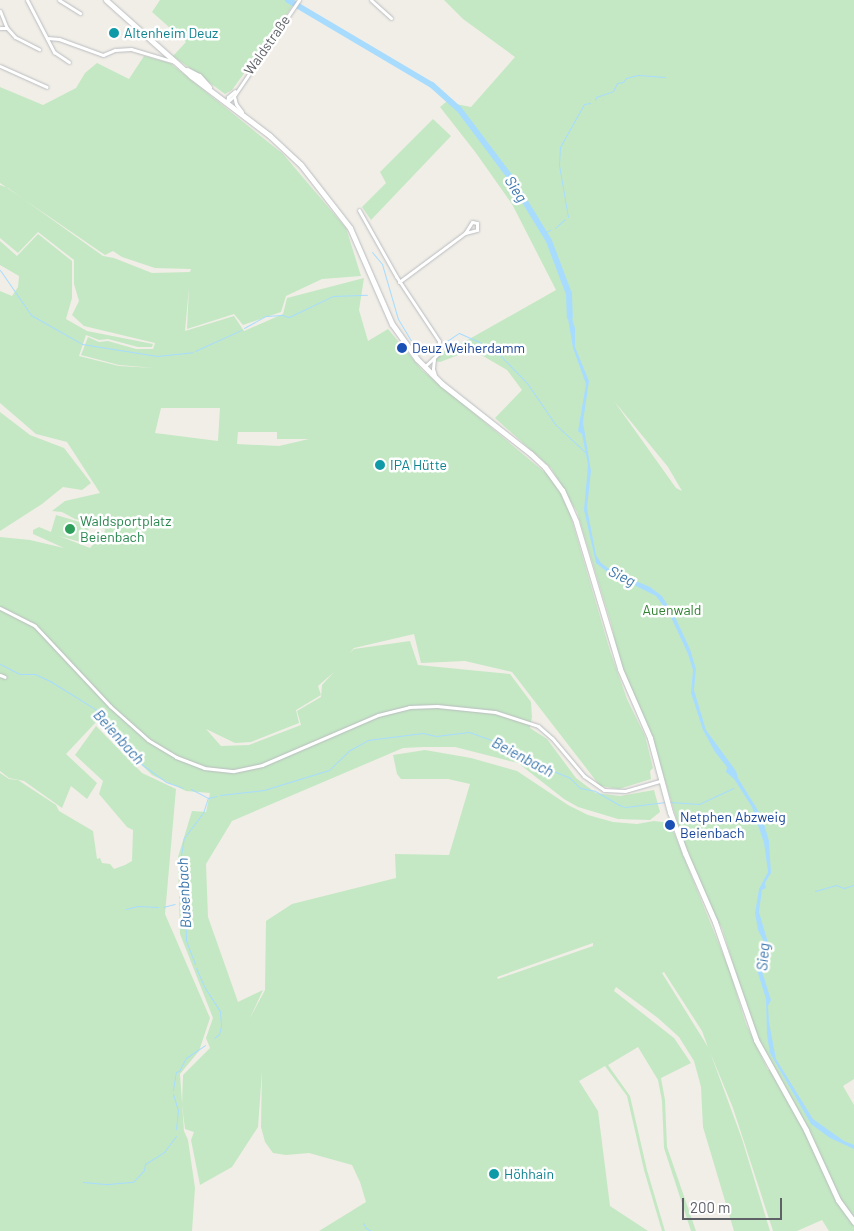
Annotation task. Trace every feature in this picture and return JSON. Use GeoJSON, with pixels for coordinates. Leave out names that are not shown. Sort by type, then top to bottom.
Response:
{"type":"FeatureCollection","features":[{"type":"Feature","properties":{"kind":"main road"},"geometry":{"type":"LineString","coordinates":[[106,0],[176,62],[199,76],[211,90],[284,148],[342,216],[362,253],[392,324],[424,367],[439,382],[531,454],[545,467],[562,490],[576,522],[620,669],[650,738],[670,812],[684,853],[715,922],[756,1040],[806,1130],[838,1200],[854,1222]]}},
{"type":"Feature","properties":{"kind":"street"},"geometry":{"type":"LineString","coordinates":[[27,0],[57,55],[68,62]]}},
{"type":"Feature","properties":{"kind":"street"},"geometry":{"type":"LineString","coordinates":[[59,0],[80,13]]}},
{"type":"Feature","properties":{"kind":"street"},"geometry":{"type":"LineString","coordinates":[[371,0],[391,18]]}},
{"type":"Feature","properties":{"kind":"street","name":"Waldstraße"},"geometry":{"type":"LineString","coordinates":[[227,102],[228,97],[235,93],[298,1]]}},
{"type":"Feature","properties":{"kind":"street"},"geometry":{"type":"LineString","coordinates":[[0,12],[7,28],[15,37],[39,48]]}},
{"type":"Feature","properties":{"kind":"street"},"geometry":{"type":"LineString","coordinates":[[0,28],[7,28]]}},
{"type":"Feature","properties":{"kind":"street"},"geometry":{"type":"LineString","coordinates":[[47,38],[59,39],[103,55],[115,50],[132,49],[176,62]]}},
{"type":"Feature","properties":{"kind":"street"},"geometry":{"type":"LineString","coordinates":[[0,66],[47,86]]}},
{"type":"Feature","properties":{"kind":"street"},"geometry":{"type":"LineString","coordinates":[[235,93],[236,104],[244,115]]}},
{"type":"Feature","properties":{"kind":"street"},"geometry":{"type":"LineString","coordinates":[[359,210],[399,282],[438,342],[439,351],[424,367]]}},
{"type":"Feature","properties":{"kind":"street"},"geometry":{"type":"LineString","coordinates":[[399,282],[465,233]]}},
{"type":"Feature","properties":{"kind":"street"},"geometry":{"type":"LineString","coordinates":[[434,358],[433,369],[439,382]]}},
{"type":"Feature","properties":{"kind":"street"},"geometry":{"type":"LineString","coordinates":[[0,608],[26,620],[44,635],[84,680],[142,736],[167,753],[204,768],[234,771],[262,765],[378,714],[409,707],[437,706],[495,712],[538,726],[552,738],[584,776],[604,790],[625,791],[661,781]]}},
{"type":"Feature","properties":{"kind":"street"},"geometry":{"type":"LineString","coordinates":[[0,675],[5,677]]}},
{"type":"Feature","properties":{"kind":"green space"},"geometry":{"type":"Polygon","coordinates":[[[160,0],[296,1],[232,90],[225,94],[173,56],[186,42],[152,12],[160,0]]]}},
{"type":"Feature","properties":{"kind":"green space","name":"Auenwald"},"geometry":{"type":"Polygon","coordinates":[[[444,0],[854,0],[854,1079],[843,1086],[854,1105],[854,1231],[829,1231],[822,1220],[797,1231],[773,1231],[733,1108],[710,1052],[742,1139],[770,1231],[734,1231],[703,1127],[701,1087],[694,1061],[679,1037],[658,1018],[616,987],[614,991],[674,1038],[691,1063],[661,1078],[665,1100],[667,1147],[696,1231],[691,1231],[664,1148],[662,1101],[658,1080],[638,1047],[608,1065],[630,1096],[647,1170],[665,1231],[662,1231],[644,1170],[627,1096],[605,1066],[579,1081],[598,1111],[610,1206],[648,1231],[319,1231],[366,1202],[360,1182],[352,1165],[309,1153],[286,1155],[273,1153],[265,1142],[261,1127],[262,1071],[258,1127],[232,1167],[200,1185],[191,1140],[194,1132],[185,1129],[182,1105],[183,1075],[210,1048],[206,1038],[213,1018],[180,934],[178,857],[192,811],[206,812],[210,793],[186,791],[152,775],[97,721],[66,754],[97,783],[87,799],[71,786],[62,808],[24,781],[9,778],[0,771],[0,537],[30,540],[64,548],[33,534],[33,530],[39,527],[51,532],[56,515],[90,525],[84,543],[59,536],[90,548],[97,540],[103,539],[105,529],[92,523],[75,519],[62,512],[52,511],[65,501],[100,493],[67,442],[36,434],[0,403],[0,291],[12,296],[18,287],[19,276],[0,265],[0,241],[17,256],[38,234],[72,261],[72,298],[66,319],[87,331],[153,344],[152,347],[138,347],[108,339],[99,340],[86,335],[79,356],[119,366],[155,368],[119,365],[81,355],[88,337],[99,342],[108,341],[136,349],[153,349],[155,343],[84,326],[72,315],[79,301],[74,284],[74,260],[38,232],[18,253],[0,238],[0,185],[6,187],[0,183],[0,87],[43,105],[76,88],[85,73],[97,63],[129,79],[144,56],[170,63],[283,154],[346,228],[361,276],[322,279],[286,296],[281,312],[243,325],[234,314],[187,329],[189,287],[185,331],[234,316],[244,331],[283,314],[287,298],[364,278],[359,310],[368,341],[388,329],[422,370],[548,475],[561,494],[570,514],[610,651],[627,699],[645,736],[653,768],[650,771],[651,779],[619,789],[600,786],[512,672],[465,661],[421,663],[414,634],[354,648],[349,654],[354,649],[410,641],[418,665],[510,674],[531,702],[532,717],[530,728],[547,739],[576,778],[596,793],[620,796],[654,790],[660,812],[650,820],[618,819],[578,807],[564,799],[518,763],[455,747],[424,747],[403,748],[232,821],[206,864],[208,917],[238,1002],[263,990],[250,1018],[265,990],[266,921],[292,904],[396,878],[395,854],[449,855],[470,784],[448,779],[401,779],[397,774],[393,755],[425,750],[471,758],[517,771],[568,805],[588,815],[613,822],[637,824],[654,821],[670,823],[729,969],[746,1024],[768,1070],[772,1068],[753,1029],[722,928],[715,917],[683,840],[652,738],[620,663],[611,623],[577,512],[551,468],[495,418],[522,390],[507,370],[478,353],[461,354],[440,362],[435,361],[442,352],[464,342],[556,290],[512,204],[440,107],[446,102],[471,107],[515,57],[463,19],[444,0]],[[24,200],[103,256],[114,258],[152,273],[190,272],[191,269],[155,268],[122,257],[113,251],[105,255],[24,200]],[[614,401],[676,488],[682,491],[668,467],[614,401]],[[161,408],[155,433],[218,441],[220,408],[161,408]],[[238,432],[237,444],[279,446],[309,439],[277,439],[277,432],[238,432]],[[334,672],[318,686],[321,695],[296,710],[299,723],[251,742],[235,743],[206,729],[221,746],[249,745],[301,725],[297,711],[321,697],[322,685],[334,672]],[[593,943],[497,977],[498,979],[593,946],[593,943]],[[664,972],[662,973],[708,1047],[702,1031],[664,972]]]}},
{"type":"Feature","properties":{"kind":"green space"},"geometry":{"type":"Polygon","coordinates":[[[433,119],[451,136],[371,220],[362,207],[386,183],[380,172],[433,119]]]}},
{"type":"Feature","properties":{"kind":"green space"},"geometry":{"type":"Polygon","coordinates":[[[0,412],[30,435],[64,448],[91,483],[82,490],[63,487],[42,504],[0,531],[0,412]]]}},
{"type":"Feature","properties":{"kind":"green space"},"geometry":{"type":"Polygon","coordinates":[[[96,726],[142,773],[176,789],[165,914],[210,1018],[199,1051],[180,1074],[184,1131],[188,1140],[195,1188],[192,1231],[0,1231],[0,773],[9,779],[18,780],[56,805],[59,811],[93,831],[97,859],[100,858],[102,863],[110,864],[114,869],[125,865],[132,861],[133,830],[127,827],[99,794],[103,781],[75,755],[96,726]]]}},
{"type":"Feature","properties":{"kind":"water"},"geometry":{"type":"Polygon","coordinates":[[[569,309],[575,328],[575,347],[589,381],[583,422],[591,471],[587,508],[596,555],[601,563],[612,571],[650,587],[662,596],[676,619],[690,649],[696,669],[694,690],[706,730],[736,771],[738,778],[762,817],[769,841],[771,873],[765,883],[766,888],[762,890],[759,912],[769,946],[762,959],[761,968],[771,1000],[768,1006],[769,1022],[776,1059],[813,1119],[844,1141],[854,1145],[854,1149],[830,1138],[811,1124],[770,1053],[767,1035],[766,999],[758,973],[760,954],[765,944],[758,930],[755,913],[759,889],[768,872],[764,843],[752,807],[734,779],[726,772],[727,767],[715,752],[703,730],[691,693],[693,670],[688,654],[670,615],[656,596],[606,571],[596,563],[584,510],[588,465],[582,434],[578,431],[586,384],[573,348],[567,313],[569,309]]]}},
{"type":"Feature","properties":{"kind":"waterway","name":"Sieg"},"geometry":{"type":"LineString","coordinates":[[288,0],[432,85],[459,109],[510,177],[549,241],[569,294],[570,317]]}},
{"type":"Feature","properties":{"kind":"waterway"},"geometry":{"type":"LineString","coordinates":[[595,100],[596,97],[613,91],[617,83],[623,82],[626,78],[638,75],[665,77]]}},
{"type":"Feature","properties":{"kind":"waterway"},"geometry":{"type":"LineString","coordinates":[[568,217],[559,165],[560,147],[584,104],[590,103]]}},
{"type":"Feature","properties":{"kind":"waterway"},"geometry":{"type":"LineString","coordinates":[[555,228],[565,219]]}},
{"type":"Feature","properties":{"kind":"waterway","name":"Sieg"},"geometry":{"type":"LineString","coordinates":[[544,233],[550,230]]}},
{"type":"Feature","properties":{"kind":"waterway"},"geometry":{"type":"LineString","coordinates":[[372,252],[382,264],[398,319],[414,346],[436,345]]}},
{"type":"Feature","properties":{"kind":"waterway"},"geometry":{"type":"LineString","coordinates":[[0,270],[31,315],[82,344],[157,356],[193,352]]}},
{"type":"Feature","properties":{"kind":"waterway"},"geometry":{"type":"LineString","coordinates":[[244,328],[266,316],[282,315],[289,317],[333,296],[367,295]]}},
{"type":"Feature","properties":{"kind":"waterway"},"geometry":{"type":"LineString","coordinates":[[195,351],[241,330]]}},
{"type":"Feature","properties":{"kind":"waterway"},"geometry":{"type":"LineString","coordinates":[[444,343],[459,333],[481,343]]}},
{"type":"Feature","properties":{"kind":"waterway"},"geometry":{"type":"LineString","coordinates":[[483,344],[493,348],[527,383],[555,424],[586,453]]}},
{"type":"Feature","properties":{"kind":"waterway","name":"Beienbach"},"geometry":{"type":"LineString","coordinates":[[0,664],[20,674],[35,674],[50,681],[100,712],[118,738],[140,763],[166,782],[183,788]]}},
{"type":"Feature","properties":{"kind":"waterway","name":"Beienbach"},"geometry":{"type":"LineString","coordinates":[[220,795],[264,790],[329,770],[350,750],[368,740],[423,733],[436,736],[469,732],[511,747],[525,759],[570,778],[580,788],[595,791],[619,805],[625,807],[666,802]]}},
{"type":"Feature","properties":{"kind":"waterway","name":"Beienbach"},"geometry":{"type":"LineString","coordinates":[[670,802],[699,804],[733,788]]}},
{"type":"Feature","properties":{"kind":"waterway","name":"Beienbach"},"geometry":{"type":"LineString","coordinates":[[191,789],[208,798],[217,796]]}},
{"type":"Feature","properties":{"kind":"waterway","name":"Busenbach"},"geometry":{"type":"LineString","coordinates":[[195,964],[186,940],[185,890],[180,862],[184,838],[203,813],[208,798]]}},
{"type":"Feature","properties":{"kind":"waterway"},"geometry":{"type":"LineString","coordinates":[[815,891],[836,885],[844,888],[854,885]]}},
{"type":"Feature","properties":{"kind":"waterway"},"geometry":{"type":"LineString","coordinates":[[163,907],[175,904]]}},
{"type":"Feature","properties":{"kind":"waterway"},"geometry":{"type":"LineString","coordinates":[[126,909],[137,906],[158,907]]}},
{"type":"Feature","properties":{"kind":"waterway","name":"Busenbach"},"geometry":{"type":"LineString","coordinates":[[196,968],[205,988],[220,1011],[221,1026],[219,1034],[214,1038]]}},
{"type":"Feature","properties":{"kind":"waterway","name":"Busenbach"},"geometry":{"type":"LineString","coordinates":[[173,1090],[176,1072],[179,1071],[186,1058],[205,1045]]}},
{"type":"Feature","properties":{"kind":"waterway","name":"Busenbach"},"geometry":{"type":"LineString","coordinates":[[173,1094],[178,1110],[176,1129]]}},
{"type":"Feature","properties":{"kind":"waterway","name":"Busenbach"},"geometry":{"type":"LineString","coordinates":[[83,1182],[108,1184],[133,1182],[144,1170],[145,1164],[164,1152],[176,1136]]}},
{"type":"Feature","properties":{"kind":"waterway"},"geometry":{"type":"LineString","coordinates":[[363,1223],[371,1231]]}},
{"type":"Feature","properties":{"kind":"place","name":"Altenheim Deuz"},"geometry":{"type":"Point","coordinates":[114,33]}},
{"type":"Feature","properties":{"kind":"place","name":"Deuz Weiherdamm"},"geometry":{"type":"Point","coordinates":[402,348]}},
{"type":"Feature","properties":{"kind":"place","name":"IPA Hütte"},"geometry":{"type":"Point","coordinates":[380,465]}},
{"type":"Feature","properties":{"kind":"place","name":"Waldsportplatz Beienbach"},"geometry":{"type":"Point","coordinates":[70,529]}},
{"type":"Feature","properties":{"kind":"place","name":"Netphen Abzweig Beienbach"},"geometry":{"type":"Point","coordinates":[670,825]}},
{"type":"Feature","properties":{"kind":"place","name":"Höhhain"},"geometry":{"type":"Point","coordinates":[494,1174]}}]}
